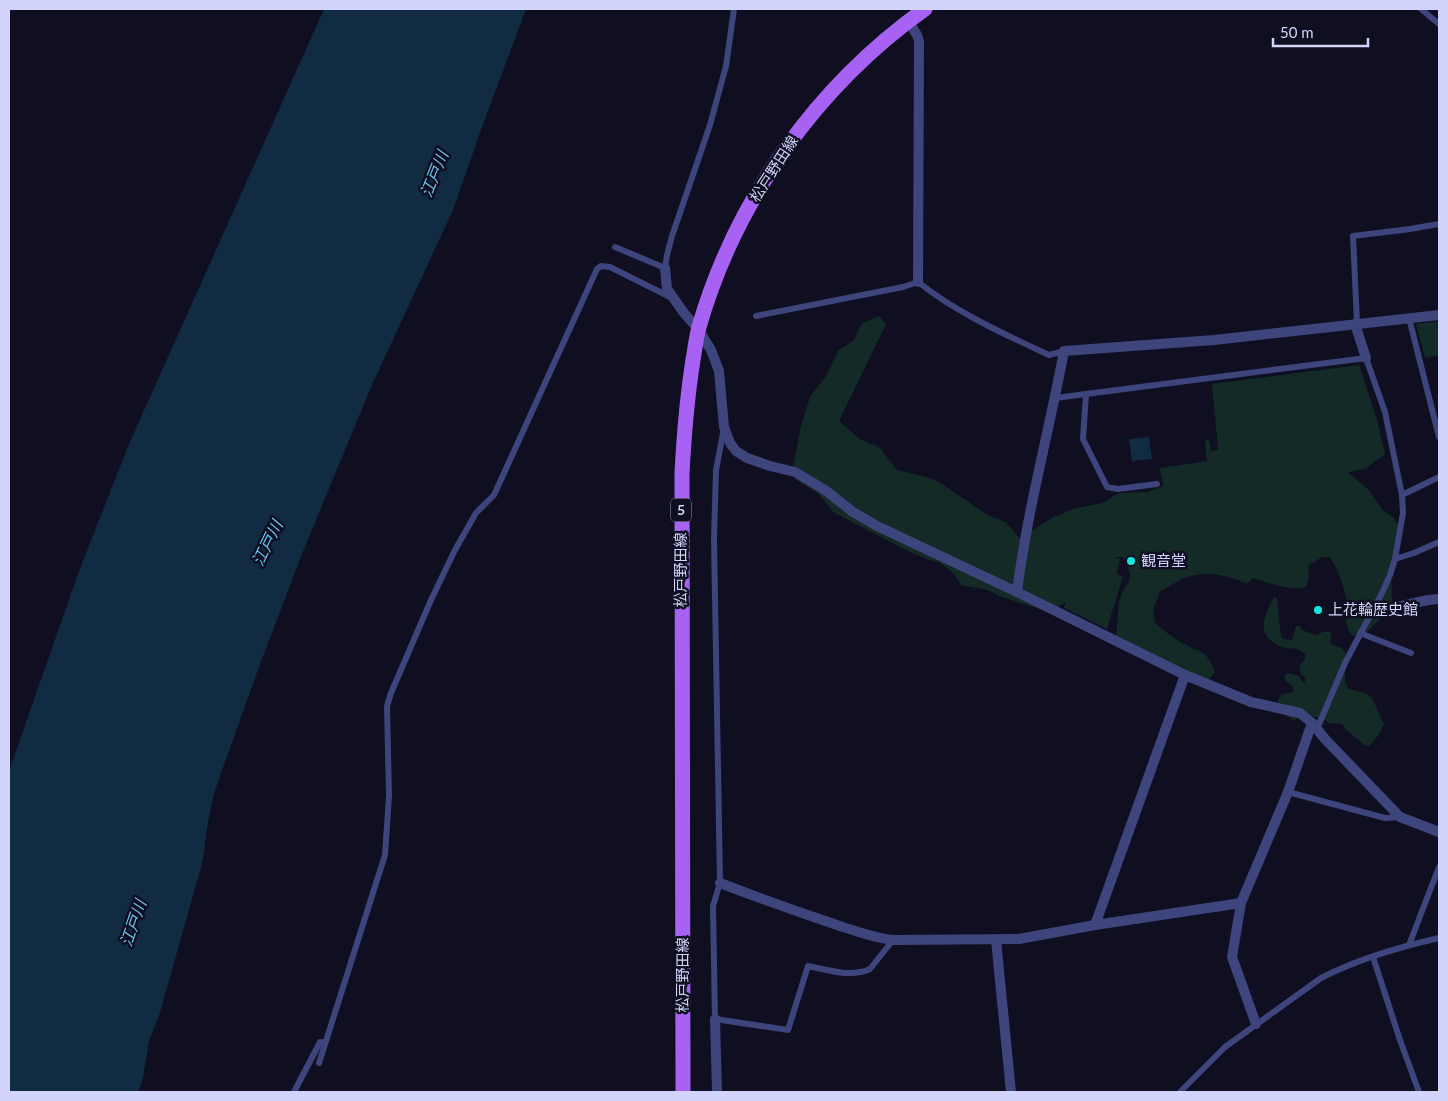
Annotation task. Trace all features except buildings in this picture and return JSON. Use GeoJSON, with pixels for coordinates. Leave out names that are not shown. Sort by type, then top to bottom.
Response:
{"type":"FeatureCollection","features":[{"type":"Feature","properties":{"kind":"main road","name":"松戸野田線"},"geometry":{"type":"LineString","coordinates":[[683,1092],[682,474],[685,418],[698,329],[729,248],[755,196],[777,160],[800,128],[859,63],[925,9]]}},
{"type":"Feature","properties":{"kind":"street"},"geometry":{"type":"LineString","coordinates":[[908,21],[919,41],[918,282]]}},
{"type":"Feature","properties":{"kind":"street"},"geometry":{"type":"LineString","coordinates":[[665,268],[667,289],[698,329],[711,350],[718,370],[724,427],[730,443],[736,451],[747,458],[795,472],[825,490],[853,512],[877,526],[1017,592],[1184,675],[1252,702],[1300,712],[1400,817],[1439,832]]}},
{"type":"Feature","properties":{"kind":"street"},"geometry":{"type":"LineString","coordinates":[[1017,592],[1021,559],[1033,497],[1064,351],[1214,340],[1439,315]]}},
{"type":"Feature","properties":{"kind":"street"},"geometry":{"type":"LineString","coordinates":[[1356,324],[1366,358]]}},
{"type":"Feature","properties":{"kind":"street"},"geometry":{"type":"LineString","coordinates":[[1370,613],[1439,599]]}},
{"type":"Feature","properties":{"kind":"street"},"geometry":{"type":"LineString","coordinates":[[1095,925],[1184,675]]}},
{"type":"Feature","properties":{"kind":"street"},"geometry":{"type":"LineString","coordinates":[[1256,1024],[1232,962],[1241,903],[1314,726]]}},
{"type":"Feature","properties":{"kind":"street"},"geometry":{"type":"LineString","coordinates":[[720,883],[768,902],[880,939],[893,940],[1020,939],[1095,925],[1241,903]]}},
{"type":"Feature","properties":{"kind":"street"},"geometry":{"type":"LineString","coordinates":[[996,940],[1011,1092]]}},
{"type":"Feature","properties":{"kind":"street"},"geometry":{"type":"LineString","coordinates":[[715,1019],[717,1092]]}},
{"type":"Feature","properties":{"kind":"lane"},"geometry":{"type":"LineString","coordinates":[[615,247],[665,268],[666,255],[710,125],[726,66],[734,9]]}},
{"type":"Feature","properties":{"kind":"lane"},"geometry":{"type":"LineString","coordinates":[[1421,9],[1439,24]]}},
{"type":"Feature","properties":{"kind":"lane"},"geometry":{"type":"LineString","coordinates":[[1356,324],[1353,236],[1410,230],[1439,224]]}},
{"type":"Feature","properties":{"kind":"lane"},"geometry":{"type":"LineString","coordinates":[[319,1063],[385,855],[389,796],[387,706],[398,672],[454,550],[476,513],[494,495],[597,268],[601,266],[610,267],[673,298]]}},
{"type":"Feature","properties":{"kind":"lane"},"geometry":{"type":"LineString","coordinates":[[756,316],[918,282],[987,325],[1049,355],[1064,351]]}},
{"type":"Feature","properties":{"kind":"lane"},"geometry":{"type":"LineString","coordinates":[[1409,318],[1439,437]]}},
{"type":"Feature","properties":{"kind":"lane"},"geometry":{"type":"LineString","coordinates":[[1055,398],[1366,358],[1384,412],[1402,495],[1403,512],[1395,559],[1383,590],[1344,663],[1314,726]]}},
{"type":"Feature","properties":{"kind":"lane"},"geometry":{"type":"LineString","coordinates":[[1086,394],[1083,439],[1106,487],[1118,489],[1157,484]]}},
{"type":"Feature","properties":{"kind":"lane"},"geometry":{"type":"LineString","coordinates":[[724,427],[716,470],[714,539],[720,883],[713,906],[715,1019],[788,1030],[808,966],[849,974],[864,972],[870,969],[893,940]]}},
{"type":"Feature","properties":{"kind":"lane"},"geometry":{"type":"LineString","coordinates":[[1402,495],[1439,477]]}},
{"type":"Feature","properties":{"kind":"lane"},"geometry":{"type":"LineString","coordinates":[[1395,559],[1439,542]]}},
{"type":"Feature","properties":{"kind":"lane"},"geometry":{"type":"LineString","coordinates":[[1360,632],[1412,653]]}},
{"type":"Feature","properties":{"kind":"lane"},"geometry":{"type":"LineString","coordinates":[[1288,792],[1385,818],[1400,817]]}},
{"type":"Feature","properties":{"kind":"lane"},"geometry":{"type":"LineString","coordinates":[[1409,945],[1439,867]]}},
{"type":"Feature","properties":{"kind":"lane"},"geometry":{"type":"LineString","coordinates":[[1180,1092],[1225,1047],[1321,978],[1373,957],[1409,945],[1439,938]]}},
{"type":"Feature","properties":{"kind":"lane"},"geometry":{"type":"LineString","coordinates":[[1373,957],[1419,1092]]}},
{"type":"Feature","properties":{"kind":"lane"},"geometry":{"type":"LineString","coordinates":[[294,1092],[320,1042],[325,1043]]}},
{"type":"Feature","properties":{"kind":"green space"},"geometry":{"type":"Polygon","coordinates":[[[879,316],[886,324],[839,421],[860,439],[880,448],[897,470],[930,478],[945,486],[986,514],[1007,523],[1020,539],[1050,519],[1073,509],[1102,503],[1119,493],[1148,492],[1163,486],[1160,468],[1207,461],[1205,440],[1209,439],[1211,451],[1218,450],[1212,384],[1359,365],[1377,420],[1385,454],[1365,469],[1348,472],[1369,490],[1382,509],[1394,518],[1401,529],[1391,564],[1392,601],[1380,619],[1365,634],[1353,636],[1346,622],[1346,598],[1343,587],[1330,557],[1322,557],[1308,566],[1309,577],[1306,587],[1286,587],[1253,578],[1247,584],[1229,577],[1209,574],[1182,579],[1160,592],[1153,609],[1155,623],[1165,632],[1206,656],[1215,672],[1208,680],[1196,678],[1116,637],[1119,602],[1122,592],[1129,582],[1130,573],[1123,557],[1115,557],[1120,559],[1117,574],[1123,576],[1107,629],[1064,608],[1066,602],[1049,612],[999,596],[988,590],[961,585],[953,573],[939,562],[929,560],[906,550],[833,512],[818,493],[796,480],[792,473],[801,426],[810,397],[826,376],[838,351],[854,340],[861,324],[879,316]]]}},
{"type":"Feature","properties":{"kind":"green space"},"geometry":{"type":"Polygon","coordinates":[[[1439,321],[1439,355],[1425,358],[1416,324],[1439,321]]]}},
{"type":"Feature","properties":{"kind":"green space"},"geometry":{"type":"Polygon","coordinates":[[[1274,597],[1277,598],[1281,636],[1284,639],[1292,640],[1296,626],[1300,626],[1302,630],[1315,635],[1329,632],[1332,633],[1331,644],[1343,649],[1345,652],[1345,683],[1349,689],[1365,693],[1372,698],[1384,724],[1370,746],[1366,746],[1345,729],[1342,724],[1329,723],[1324,719],[1311,716],[1293,720],[1278,710],[1278,699],[1284,693],[1292,693],[1294,690],[1285,680],[1285,676],[1288,673],[1299,676],[1302,682],[1305,682],[1299,666],[1305,659],[1305,654],[1296,649],[1286,648],[1274,643],[1268,638],[1264,626],[1265,619],[1274,597]]]}},
{"type":"Feature","properties":{"kind":"water","name":"江戸川"},"geometry":{"type":"Polygon","coordinates":[[[324,9],[526,9],[453,210],[371,387],[302,554],[260,664],[214,793],[203,860],[159,1016],[149,1040],[143,1078],[138,1092],[10,1092],[9,771],[79,571],[129,444],[324,9]]]}},
{"type":"Feature","properties":{"kind":"water"},"geometry":{"type":"Polygon","coordinates":[[[1149,437],[1152,459],[1132,461],[1129,439],[1149,437]]]}},
{"type":"Feature","properties":{"kind":"place","name":"観音堂"},"geometry":{"type":"Point","coordinates":[1131,561]}},
{"type":"Feature","properties":{"kind":"place","name":"上花輪歴史館"},"geometry":{"type":"Point","coordinates":[1318,610]}}]}
